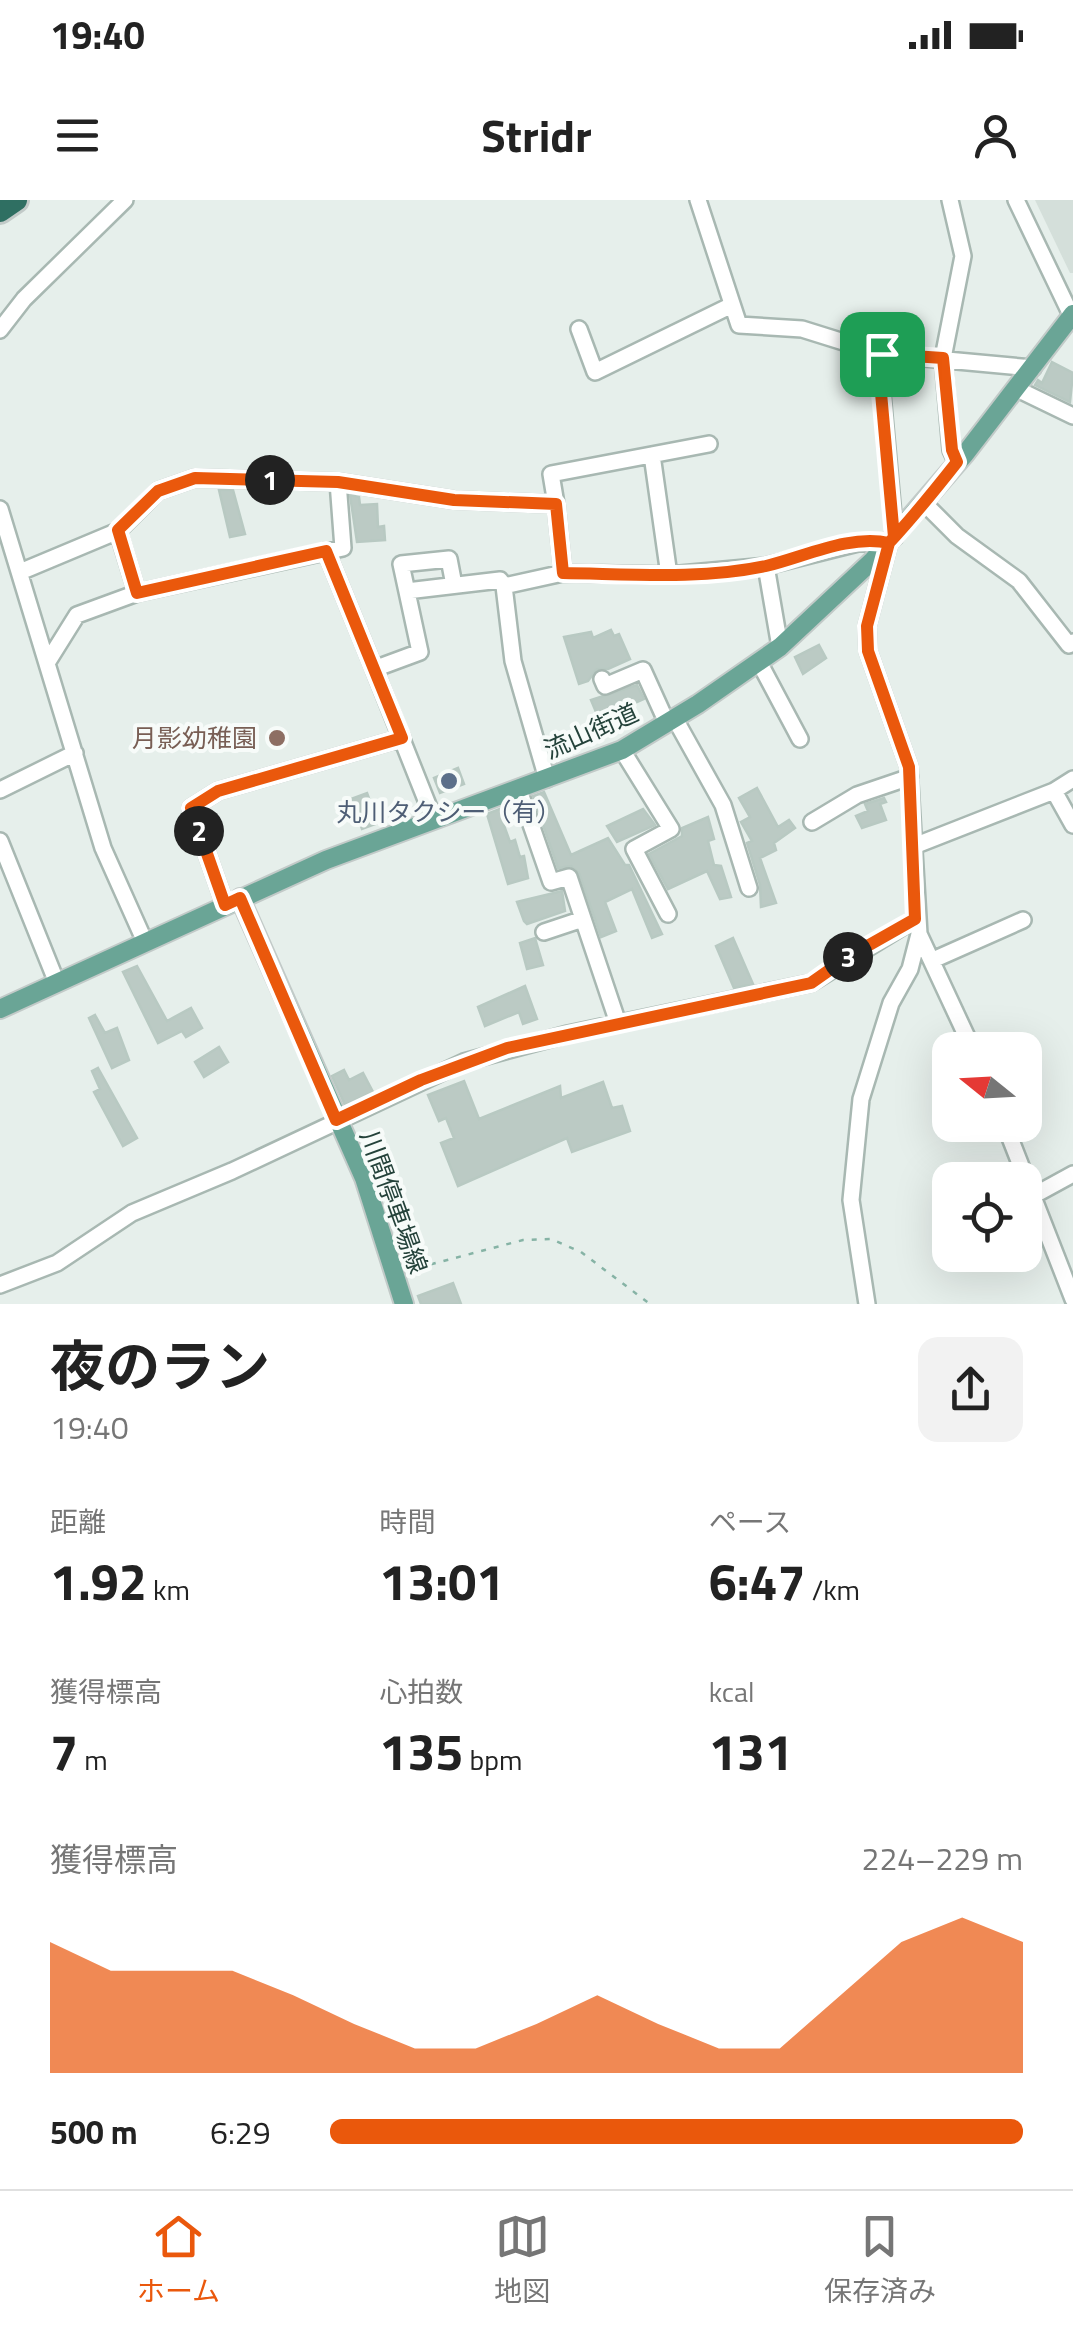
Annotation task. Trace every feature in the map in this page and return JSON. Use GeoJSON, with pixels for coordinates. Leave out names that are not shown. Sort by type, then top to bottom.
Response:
{"type":"FeatureCollection","features":[{"type":"Feature","properties":{"kind":"highway"},"geometry":{"type":"LineString","coordinates":[[0,210],[16,200]]}},
{"type":"Feature","properties":{"kind":"main road","name":"流山街道"},"geometry":{"type":"LineString","coordinates":[[0,1009],[326,860],[622,750],[671,721],[780,646],[892,540],[1072,317]]}},
{"type":"Feature","properties":{"kind":"main road","name":"川間停車場線"},"geometry":{"type":"LineString","coordinates":[[232,902],[364,1178],[404,1304]]}},
{"type":"Feature","properties":{"kind":"street"},"geometry":{"type":"LineString","coordinates":[[0,330],[24,299],[125,200]]}},
{"type":"Feature","properties":{"kind":"street"},"geometry":{"type":"LineString","coordinates":[[950,200],[963,256],[943,358],[952,450],[957,462]]}},
{"type":"Feature","properties":{"kind":"street"},"geometry":{"type":"LineString","coordinates":[[1016,200],[1072,317]]}},
{"type":"Feature","properties":{"kind":"street"},"geometry":{"type":"LineString","coordinates":[[704,202],[739,325],[802,329],[882,354],[1033,368]]}},
{"type":"Feature","properties":{"kind":"street"},"geometry":{"type":"LineString","coordinates":[[579,329],[595,372],[732,305]]}},
{"type":"Feature","properties":{"kind":"street"},"geometry":{"type":"LineString","coordinates":[[867,1304],[851,1200],[861,1098],[891,1004],[910,969],[917,926],[906,751],[868,651],[867,626],[892,540],[880,382],[882,354]]}},
{"type":"Feature","properties":{"kind":"street"},"geometry":{"type":"LineString","coordinates":[[1017,389],[1073,416]]}},
{"type":"Feature","properties":{"kind":"street"},"geometry":{"type":"LineString","coordinates":[[563,573],[551,474],[708,444]]}},
{"type":"Feature","properties":{"kind":"street"},"geometry":{"type":"LineString","coordinates":[[652,455],[668,575]]}},
{"type":"Feature","properties":{"kind":"street"},"geometry":{"type":"LineString","coordinates":[[0,575],[20,574],[118,530],[158,491],[195,478],[338,482],[454,500],[556,504]]}},
{"type":"Feature","properties":{"kind":"street"},"geometry":{"type":"LineString","coordinates":[[47,663],[77,616],[137,593],[342,548],[338,482]]}},
{"type":"Feature","properties":{"kind":"street"},"geometry":{"type":"LineString","coordinates":[[924,504],[957,536],[1018,581],[1069,645],[1073,642]]}},
{"type":"Feature","properties":{"kind":"street"},"geometry":{"type":"LineString","coordinates":[[0,509],[116,883],[145,942]]}},
{"type":"Feature","properties":{"kind":"street"},"geometry":{"type":"LineString","coordinates":[[118,530],[137,593]]}},
{"type":"Feature","properties":{"kind":"street"},"geometry":{"type":"LineString","coordinates":[[504,586],[563,573],[668,575],[766,566],[868,541],[892,540]]}},
{"type":"Feature","properties":{"kind":"street"},"geometry":{"type":"LineString","coordinates":[[326,551],[434,820]]}},
{"type":"Feature","properties":{"kind":"street"},"geometry":{"type":"LineString","coordinates":[[374,669],[420,652],[401,564],[449,559],[454,586]]}},
{"type":"Feature","properties":{"kind":"street"},"geometry":{"type":"LineString","coordinates":[[766,566],[780,646]]}},
{"type":"Feature","properties":{"kind":"street"},"geometry":{"type":"LineString","coordinates":[[407,591],[500,580],[513,661],[547,779]]}},
{"type":"Feature","properties":{"kind":"street"},"geometry":{"type":"LineString","coordinates":[[759,662],[800,740]]}},
{"type":"Feature","properties":{"kind":"street"},"geometry":{"type":"LineString","coordinates":[[602,679],[605,686],[643,670],[722,805],[748,888]]}},
{"type":"Feature","properties":{"kind":"street"},"geometry":{"type":"LineString","coordinates":[[232,902],[191,808],[203,797],[234,786],[402,738]]}},
{"type":"Feature","properties":{"kind":"street"},"geometry":{"type":"LineString","coordinates":[[622,750],[671,829],[634,849],[668,914]]}},
{"type":"Feature","properties":{"kind":"street"},"geometry":{"type":"LineString","coordinates":[[0,790],[75,754]]}},
{"type":"Feature","properties":{"kind":"street"},"geometry":{"type":"LineString","coordinates":[[812,822],[857,795],[910,777]]}},
{"type":"Feature","properties":{"kind":"street"},"geometry":{"type":"LineString","coordinates":[[914,846],[1073,780]]}},
{"type":"Feature","properties":{"kind":"street"},"geometry":{"type":"LineString","coordinates":[[519,790],[552,882],[569,877],[618,1023]]}},
{"type":"Feature","properties":{"kind":"street"},"geometry":{"type":"LineString","coordinates":[[1054,791],[1073,825]]}},
{"type":"Feature","properties":{"kind":"street"},"geometry":{"type":"LineString","coordinates":[[0,841],[57,983]]}},
{"type":"Feature","properties":{"kind":"street"},"geometry":{"type":"LineString","coordinates":[[544,932],[583,919]]}},
{"type":"Feature","properties":{"kind":"street"},"geometry":{"type":"LineString","coordinates":[[932,960],[1023,920]]}},
{"type":"Feature","properties":{"kind":"street"},"geometry":{"type":"LineString","coordinates":[[917,926],[965,1032]]}},
{"type":"Feature","properties":{"kind":"street"},"geometry":{"type":"LineString","coordinates":[[0,1285],[57,1263],[132,1213],[232,1171],[464,1062],[507,1048],[811,983],[848,957],[917,926]]}},
{"type":"Feature","properties":{"kind":"street"},"geometry":{"type":"LineString","coordinates":[[1042,1191],[1073,1174]]}},
{"type":"Feature","properties":{"kind":"street"},"geometry":{"type":"LineString","coordinates":[[1042,1224],[1073,1300]]}},
{"type":"Feature","properties":{"kind":"path"},"geometry":{"type":"LineString","coordinates":[[388,1258],[432,1264],[523,1240],[551,1239],[581,1252],[650,1304]]}},
{"type":"Feature","properties":{"kind":"shaded area"},"geometry":{"type":"Polygon","coordinates":[[[1035,200],[1073,200],[1073,273],[1070,273],[1035,200]]]}},
{"type":"Feature","properties":{"kind":"building"},"geometry":{"type":"Polygon","coordinates":[[[1052,362],[1073,373],[1070,402],[1035,385],[1038,380],[1042,383],[1052,362]]]}},
{"type":"Feature","properties":{"kind":"building"},"geometry":{"type":"Polygon","coordinates":[[[219,490],[233,490],[245,534],[230,537],[219,490]]]}},
{"type":"Feature","properties":{"kind":"building"},"geometry":{"type":"Polygon","coordinates":[[[350,495],[359,497],[360,505],[377,504],[378,527],[384,526],[385,540],[357,542],[350,495]]]}},
{"type":"Feature","properties":{"kind":"building"},"geometry":{"type":"Polygon","coordinates":[[[611,630],[614,636],[619,634],[630,659],[608,669],[597,669],[588,681],[579,684],[564,637],[591,632],[593,638],[611,630]]]}},
{"type":"Feature","properties":{"kind":"building"},"geometry":{"type":"Polygon","coordinates":[[[819,645],[826,658],[803,674],[795,657],[819,645]]]}},
{"type":"Feature","properties":{"kind":"building"},"geometry":{"type":"Polygon","coordinates":[[[637,685],[644,699],[599,719],[591,700],[637,685]]]}},
{"type":"Feature","properties":{"kind":"building","name":"丸川タクシー（有）"},"geometry":{"type":"Polygon","coordinates":[[[458,768],[464,784],[440,793],[434,778],[458,768]]]}},
{"type":"Feature","properties":{"kind":"building"},"geometry":{"type":"Polygon","coordinates":[[[757,788],[778,827],[789,820],[795,828],[774,843],[776,850],[760,858],[776,903],[761,907],[760,885],[747,843],[752,841],[741,822],[750,817],[739,798],[757,788]]]}},
{"type":"Feature","properties":{"kind":"building"},"geometry":{"type":"Polygon","coordinates":[[[544,792],[571,855],[608,838],[625,865],[629,865],[662,934],[652,938],[632,889],[605,902],[616,931],[601,937],[579,873],[571,866],[558,868],[533,796],[544,792]]]}},
{"type":"Feature","properties":{"kind":"building"},"geometry":{"type":"Polygon","coordinates":[[[367,793],[378,823],[362,829],[351,799],[367,793]]]}},
{"type":"Feature","properties":{"kind":"building"},"geometry":{"type":"Polygon","coordinates":[[[884,798],[886,802],[880,804],[886,820],[862,828],[856,816],[868,811],[865,804],[884,798]]]}},
{"type":"Feature","properties":{"kind":"building"},"geometry":{"type":"Polygon","coordinates":[[[505,807],[508,818],[502,820],[510,842],[515,840],[520,857],[524,856],[528,878],[508,884],[487,814],[505,807]]]}},
{"type":"Feature","properties":{"kind":"building"},"geometry":{"type":"Polygon","coordinates":[[[643,809],[655,825],[617,842],[607,826],[643,809]]]}},
{"type":"Feature","properties":{"kind":"building"},"geometry":{"type":"Polygon","coordinates":[[[708,817],[714,839],[708,841],[714,865],[721,866],[731,897],[720,899],[707,871],[668,889],[649,854],[682,836],[682,828],[708,817]]]}},
{"type":"Feature","properties":{"kind":"building"},"geometry":{"type":"Polygon","coordinates":[[[562,891],[565,911],[527,924],[524,921],[517,902],[562,891]]]}},
{"type":"Feature","properties":{"kind":"building"},"geometry":{"type":"Polygon","coordinates":[[[535,938],[543,965],[527,969],[520,943],[535,938]]]}},
{"type":"Feature","properties":{"kind":"building"},"geometry":{"type":"Polygon","coordinates":[[[733,938],[753,984],[734,988],[716,946],[733,938]]]}},
{"type":"Feature","properties":{"kind":"building"},"geometry":{"type":"Polygon","coordinates":[[[137,966],[167,1021],[191,1008],[202,1028],[186,1037],[182,1031],[158,1043],[123,972],[137,966]]]}},
{"type":"Feature","properties":{"kind":"building"},"geometry":{"type":"Polygon","coordinates":[[[525,986],[537,1019],[523,1024],[519,1012],[485,1026],[478,1007],[525,986]]]}},
{"type":"Feature","properties":{"kind":"building"},"geometry":{"type":"Polygon","coordinates":[[[95,1015],[105,1033],[117,1028],[129,1060],[112,1068],[89,1018],[95,1015]]]}},
{"type":"Feature","properties":{"kind":"building"},"geometry":{"type":"Polygon","coordinates":[[[219,1047],[228,1062],[204,1077],[195,1062],[219,1047]]]}},
{"type":"Feature","properties":{"kind":"building"},"geometry":{"type":"Polygon","coordinates":[[[98,1068],[137,1138],[123,1146],[94,1092],[100,1089],[92,1071],[98,1068]]]}},
{"type":"Feature","properties":{"kind":"building"},"geometry":{"type":"Polygon","coordinates":[[[344,1070],[349,1080],[363,1073],[373,1092],[345,1105],[332,1076],[344,1070]]]}},
{"type":"Feature","properties":{"kind":"building"},"geometry":{"type":"Polygon","coordinates":[[[464,1081],[479,1119],[560,1086],[561,1098],[603,1082],[612,1108],[622,1106],[630,1131],[572,1152],[567,1138],[458,1186],[441,1143],[454,1138],[446,1118],[439,1121],[428,1095],[464,1081]]]}},
{"type":"Feature","properties":{"kind":"building"},"geometry":{"type":"Polygon","coordinates":[[[453,1283],[461,1304],[421,1304],[418,1296],[453,1283]]]}},
{"type":"Feature","properties":{"kind":"place","name":"月影幼稚園"},"geometry":{"type":"Point","coordinates":[277,738]}},
{"type":"Feature","properties":{"kind":"place","name":"丸川タクシー（有）"},"geometry":{"type":"Point","coordinates":[449,781]}},
{"type":"Feature","properties":{"kind":"route"},"geometry":{"type":"LineString","coordinates":[[882,354],[880,382],[894,537],[889,543],[868,541],[766,566],[668,575],[563,573],[556,504],[454,500],[338,482],[195,478],[158,491],[118,530],[137,593],[326,551],[402,738],[218,791],[191,808],[225,905],[240,898],[336,1120],[421,1080],[507,1048],[811,983],[915,919],[909,767],[870,662],[867,626],[889,543],[957,462],[952,450],[943,358],[882,354]]}}]}
